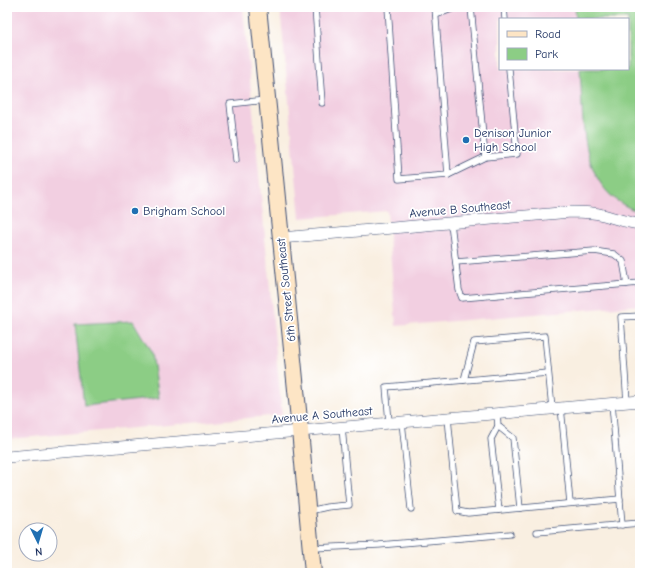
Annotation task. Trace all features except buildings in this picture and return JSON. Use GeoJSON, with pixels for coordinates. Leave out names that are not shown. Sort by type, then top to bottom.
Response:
{"type":"FeatureCollection","features":[{"type":"Feature","properties":{"kind":"street","name":"6th Street Southeast"},"geometry":{"type":"LineString","coordinates":[[258,7],[300,430],[312,573]]}},
{"type":"Feature","properties":{"kind":"street","name":"Avenue B Southeast"},"geometry":{"type":"LineString","coordinates":[[280,238],[581,212],[602,214],[633,224],[640,224]]}},
{"type":"Feature","properties":{"kind":"street","name":"Avenue A Southeast"},"geometry":{"type":"LineString","coordinates":[[7,457],[640,400]]}},
{"type":"Feature","properties":{"kind":"lane"},"geometry":{"type":"LineString","coordinates":[[315,7],[322,103]]}},
{"type":"Feature","properties":{"kind":"lane"},"geometry":{"type":"LineString","coordinates":[[388,7],[399,179],[448,175],[484,157],[517,154],[509,70]]}},
{"type":"Feature","properties":{"kind":"lane"},"geometry":{"type":"LineString","coordinates":[[435,7],[448,175]]}},
{"type":"Feature","properties":{"kind":"lane"},"geometry":{"type":"LineString","coordinates":[[436,15],[457,7]]}},
{"type":"Feature","properties":{"kind":"lane"},"geometry":{"type":"LineString","coordinates":[[470,7],[484,157]]}},
{"type":"Feature","properties":{"kind":"lane"},"geometry":{"type":"LineString","coordinates":[[504,7],[505,18]]}},
{"type":"Feature","properties":{"kind":"lane"},"geometry":{"type":"LineString","coordinates":[[236,160],[230,104],[267,100]]}},
{"type":"Feature","properties":{"kind":"lane"},"geometry":{"type":"LineString","coordinates":[[451,223],[459,290],[462,298],[640,283]]}},
{"type":"Feature","properties":{"kind":"lane"},"geometry":{"type":"LineString","coordinates":[[456,262],[594,251],[614,254],[623,262],[627,284]]}},
{"type":"Feature","properties":{"kind":"lane"},"geometry":{"type":"LineString","coordinates":[[627,402],[621,317],[640,316]]}},
{"type":"Feature","properties":{"kind":"lane"},"geometry":{"type":"LineString","coordinates":[[464,380],[474,342],[545,336],[548,373],[556,407],[570,503]]}},
{"type":"Feature","properties":{"kind":"lane"},"geometry":{"type":"LineString","coordinates":[[389,422],[386,387],[548,373]]}},
{"type":"Feature","properties":{"kind":"lane"},"geometry":{"type":"LineString","coordinates":[[612,403],[622,525]]}},
{"type":"Feature","properties":{"kind":"lane"},"geometry":{"type":"LineString","coordinates":[[497,413],[498,426],[491,439],[499,510]]}},
{"type":"Feature","properties":{"kind":"lane"},"geometry":{"type":"LineString","coordinates":[[448,417],[457,511],[468,513],[620,499]]}},
{"type":"Feature","properties":{"kind":"lane"},"geometry":{"type":"LineString","coordinates":[[402,421],[411,509]]}},
{"type":"Feature","properties":{"kind":"lane"},"geometry":{"type":"LineString","coordinates":[[498,426],[513,438],[520,508]]}},
{"type":"Feature","properties":{"kind":"lane"},"geometry":{"type":"LineString","coordinates":[[307,511],[350,505],[342,427]]}},
{"type":"Feature","properties":{"kind":"lane"},"geometry":{"type":"LineString","coordinates":[[536,532],[640,523]]}},
{"type":"Feature","properties":{"kind":"lane"},"geometry":{"type":"LineString","coordinates":[[310,548],[379,545],[510,534]]}},
{"type":"Feature","properties":{"kind":"shaded area","name":"Brigham School"},"geometry":{"type":"Polygon","coordinates":[[[7,7],[243,7],[282,415],[9,439],[7,416],[7,7]]]}},
{"type":"Feature","properties":{"kind":"shaded area","name":"Denison Junior High School"},"geometry":{"type":"Polygon","coordinates":[[[280,7],[640,7],[640,305],[396,326],[387,211],[300,218],[280,7]]]}},
{"type":"Feature","properties":{"kind":"green space"},"geometry":{"type":"Polygon","coordinates":[[[575,7],[640,7],[640,212],[619,202],[605,189],[594,172],[588,153],[582,111],[580,70],[629,70],[629,18],[576,18],[575,7]]]}},
{"type":"Feature","properties":{"kind":"green space"},"geometry":{"type":"Polygon","coordinates":[[[133,321],[152,353],[159,398],[84,406],[75,324],[133,321]]]}},
{"type":"Feature","properties":{"kind":"place","name":"Denison Junior High School"},"geometry":{"type":"Point","coordinates":[466,140]}},
{"type":"Feature","properties":{"kind":"place","name":"Brigham School"},"geometry":{"type":"Point","coordinates":[135,211]}}]}
